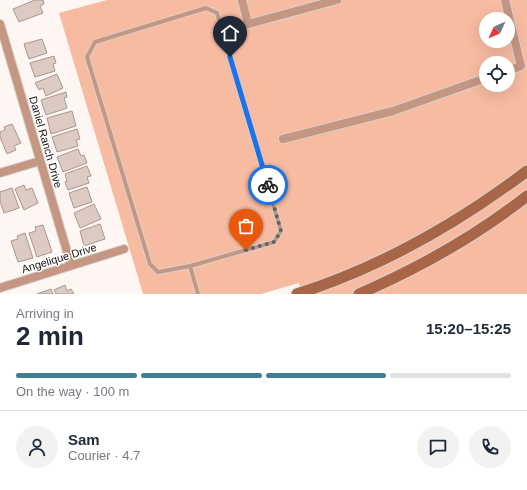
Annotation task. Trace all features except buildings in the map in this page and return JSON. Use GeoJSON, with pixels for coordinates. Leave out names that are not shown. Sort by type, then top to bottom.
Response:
{"type":"FeatureCollection","features":[{"type":"Feature","properties":{"kind":"main road"},"geometry":{"type":"LineString","coordinates":[[297,294],[325,285],[407,248],[456,220],[506,187],[527,171]]}},
{"type":"Feature","properties":{"kind":"main road"},"geometry":{"type":"LineString","coordinates":[[359,294],[415,267],[468,238],[527,196]]}},
{"type":"Feature","properties":{"kind":"street"},"geometry":{"type":"LineString","coordinates":[[242,0],[248,24],[337,0]]}},
{"type":"Feature","properties":{"kind":"street"},"geometry":{"type":"LineString","coordinates":[[505,0],[521,66],[515,68]]}},
{"type":"Feature","properties":{"kind":"street","name":"Daniel Ranch Drive"},"geometry":{"type":"LineString","coordinates":[[0,24],[71,265]]}},
{"type":"Feature","properties":{"kind":"street"},"geometry":{"type":"LineString","coordinates":[[283,139],[393,111],[479,80]]}},
{"type":"Feature","properties":{"kind":"street"},"geometry":{"type":"LineString","coordinates":[[0,173],[40,161]]}},
{"type":"Feature","properties":{"kind":"street","name":"Angelique Drive"},"geometry":{"type":"LineString","coordinates":[[0,288],[124,249]]}},
{"type":"Feature","properties":{"kind":"lane"},"geometry":{"type":"LineString","coordinates":[[206,8],[217,13],[281,231],[274,242],[190,266],[158,272],[150,264],[87,57],[95,42],[206,8]]}},
{"type":"Feature","properties":{"kind":"lane"},"geometry":{"type":"LineString","coordinates":[[190,266],[198,294]]}},
{"type":"Feature","properties":{"kind":"shaded area"},"geometry":{"type":"Polygon","coordinates":[[[107,0],[527,0],[527,294],[302,294],[299,283],[261,294],[143,294],[59,13],[107,0]]]}},
{"type":"Feature","properties":{"kind":"way so far"},"geometry":{"type":"LineString","coordinates":[[246,250],[274,242],[281,231],[268,185]]}},
{"type":"Feature","properties":{"kind":"route"},"geometry":{"type":"LineString","coordinates":[[230,57],[268,185]]}}]}
